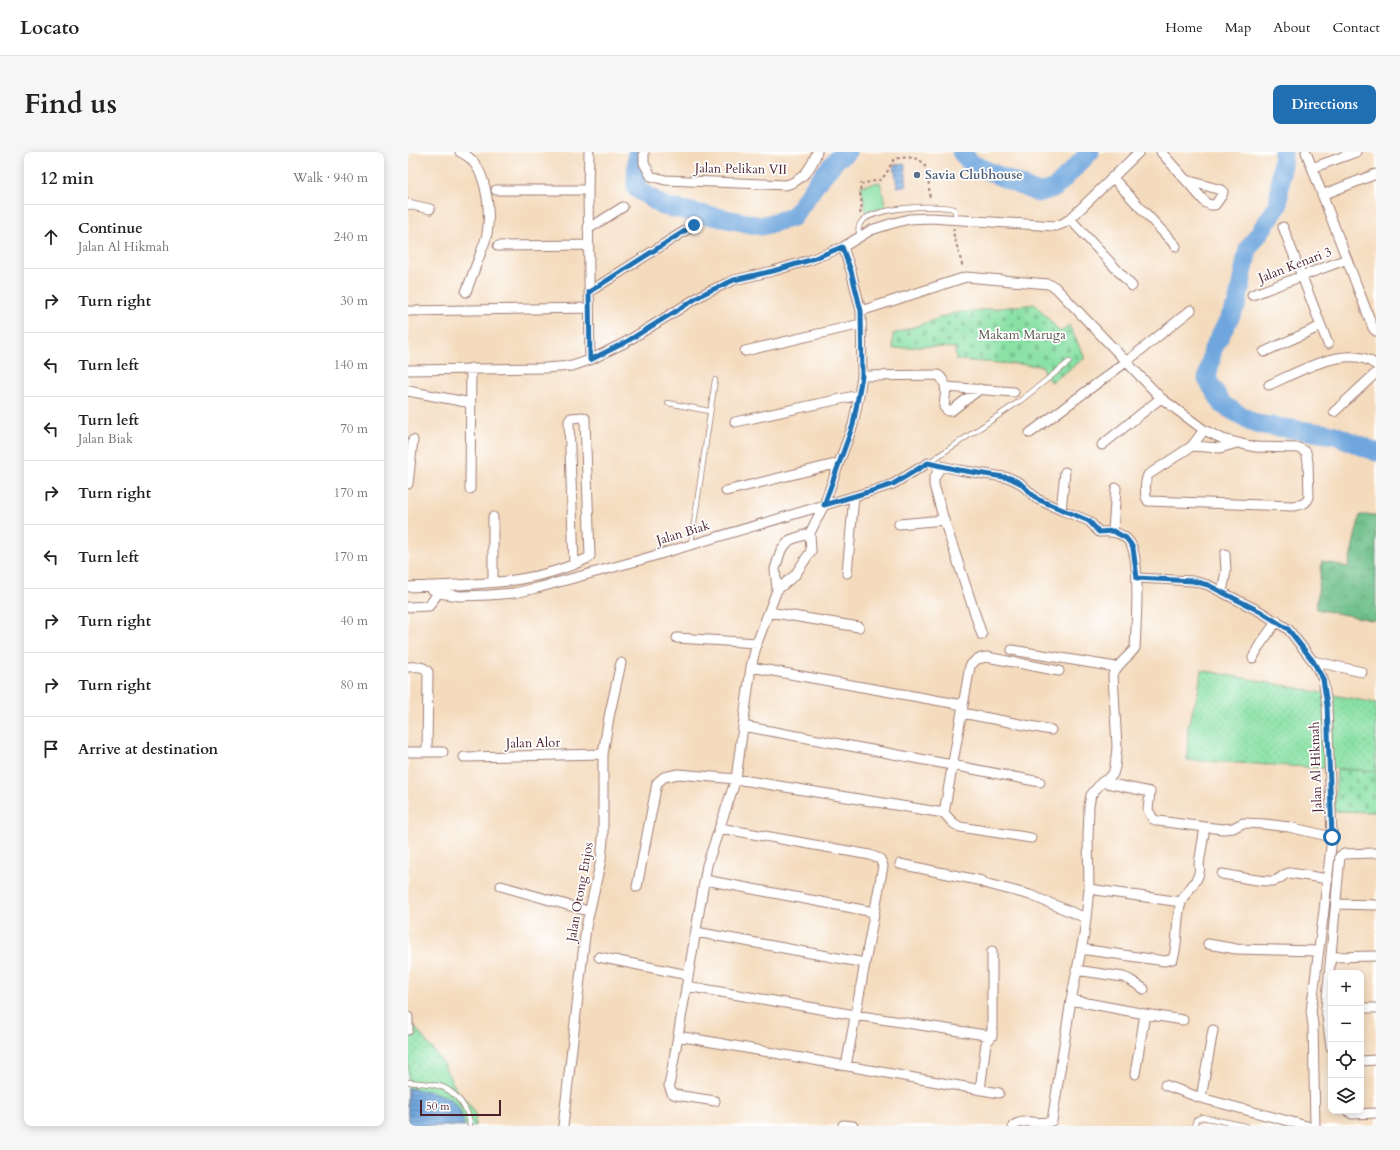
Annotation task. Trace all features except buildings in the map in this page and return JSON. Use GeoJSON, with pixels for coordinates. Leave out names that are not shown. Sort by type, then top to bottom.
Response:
{"type":"FeatureCollection","features":[{"type":"Feature","properties":{"kind":"street"},"geometry":{"type":"LineString","coordinates":[[460,152],[474,162],[482,178],[489,209],[486,236],[466,292]]}},
{"type":"Feature","properties":{"kind":"street"},"geometry":{"type":"LineString","coordinates":[[589,152],[588,245],[590,360]]}},
{"type":"Feature","properties":{"kind":"street","name":"Jalan Pelikan VII"},"geometry":{"type":"LineString","coordinates":[[644,152],[644,163],[651,176],[665,180],[786,184],[801,178],[811,165],[817,152]]}},
{"type":"Feature","properties":{"kind":"street"},"geometry":{"type":"LineString","coordinates":[[408,370],[545,368],[572,366],[590,360],[626,342],[705,293],[734,280],[773,271],[810,260],[842,247],[871,230],[909,220],[932,218],[1056,226],[1070,219],[1139,152]]}},
{"type":"Feature","properties":{"kind":"street"},"geometry":{"type":"LineString","coordinates":[[1161,152],[1186,180]]}},
{"type":"Feature","properties":{"kind":"street"},"geometry":{"type":"LineString","coordinates":[[1306,152],[1373,328],[1376,331]]}},
{"type":"Feature","properties":{"kind":"street"},"geometry":{"type":"LineString","coordinates":[[1312,168],[1356,152]]}},
{"type":"Feature","properties":{"kind":"street"},"geometry":{"type":"LineString","coordinates":[[1322,195],[1376,174]]}},
{"type":"Feature","properties":{"kind":"street"},"geometry":{"type":"LineString","coordinates":[[1112,177],[1176,246]]}},
{"type":"Feature","properties":{"kind":"street"},"geometry":{"type":"LineString","coordinates":[[496,190],[588,190]]}},
{"type":"Feature","properties":{"kind":"street"},"geometry":{"type":"LineString","coordinates":[[408,204],[430,209]]}},
{"type":"Feature","properties":{"kind":"street"},"geometry":{"type":"LineString","coordinates":[[588,229],[623,207]]}},
{"type":"Feature","properties":{"kind":"street"},"geometry":{"type":"LineString","coordinates":[[1070,219],[1132,286]]}},
{"type":"Feature","properties":{"kind":"street"},"geometry":{"type":"LineString","coordinates":[[589,292],[694,225]]}},
{"type":"Feature","properties":{"kind":"street"},"geometry":{"type":"LineString","coordinates":[[1283,227],[1328,344]]}},
{"type":"Feature","properties":{"kind":"street"},"geometry":{"type":"LineString","coordinates":[[498,246],[588,245]]}},
{"type":"Feature","properties":{"kind":"street"},"geometry":{"type":"LineString","coordinates":[[715,1101],[676,1095],[672,1093],[669,1086],[707,865],[736,779],[751,667],[757,643],[778,590],[795,576],[811,551],[810,533],[824,505],[853,425],[862,376],[861,311],[851,271],[842,247]]}},
{"type":"Feature","properties":{"kind":"street","name":"Jalan Kenari 3"},"geometry":{"type":"LineString","coordinates":[[1252,295],[1347,259]]}},
{"type":"Feature","properties":{"kind":"street"},"geometry":{"type":"LineString","coordinates":[[861,311],[966,277],[1040,282],[1055,287],[1162,398],[1204,430],[1237,443],[1256,447],[1299,448],[1306,452],[1308,462],[1308,500],[1304,504],[1292,506],[1146,500],[1146,479],[1148,475],[1192,446],[1204,430]]}},
{"type":"Feature","properties":{"kind":"street"},"geometry":{"type":"LineString","coordinates":[[408,311],[589,308]]}},
{"type":"Feature","properties":{"kind":"street"},"geometry":{"type":"LineString","coordinates":[[1030,433],[1126,362],[1191,310]]}},
{"type":"Feature","properties":{"kind":"street"},"geometry":{"type":"LineString","coordinates":[[745,351],[861,324]]}},
{"type":"Feature","properties":{"kind":"street"},"geometry":{"type":"LineString","coordinates":[[1264,352],[1321,326]]}},
{"type":"Feature","properties":{"kind":"street"},"geometry":{"type":"LineString","coordinates":[[1269,385],[1313,365],[1338,358],[1363,358],[1376,364]]}},
{"type":"Feature","properties":{"kind":"street"},"geometry":{"type":"LineString","coordinates":[[470,489],[471,368]]}},
{"type":"Feature","properties":{"kind":"street"},"geometry":{"type":"LineString","coordinates":[[1334,412],[1376,373]]}},
{"type":"Feature","properties":{"kind":"street"},"geometry":{"type":"LineString","coordinates":[[862,376],[938,375],[943,379],[946,387],[944,407],[948,411],[952,411],[980,389]]}},
{"type":"Feature","properties":{"kind":"street"},"geometry":{"type":"LineString","coordinates":[[946,387],[1014,392]]}},
{"type":"Feature","properties":{"kind":"street"},"geometry":{"type":"LineString","coordinates":[[408,391],[471,403]]}},
{"type":"Feature","properties":{"kind":"street"},"geometry":{"type":"LineString","coordinates":[[735,422],[859,395]]}},
{"type":"Feature","properties":{"kind":"street"},"geometry":{"type":"LineString","coordinates":[[1102,445],[1162,398]]}},
{"type":"Feature","properties":{"kind":"street"},"geometry":{"type":"LineString","coordinates":[[408,587],[493,582],[529,578],[574,565],[588,559],[590,556],[588,488],[585,418],[583,417],[571,418],[569,421],[574,565]]}},
{"type":"Feature","properties":{"kind":"street"},"geometry":{"type":"LineString","coordinates":[[408,484],[413,440]]}},
{"type":"Feature","properties":{"kind":"street"},"geometry":{"type":"LineString","coordinates":[[1192,446],[1220,448],[1237,443]]}},
{"type":"Feature","properties":{"kind":"street"},"geometry":{"type":"LineString","coordinates":[[726,491],[839,463]]}},
{"type":"Feature","properties":{"kind":"street"},"geometry":{"type":"LineString","coordinates":[[928,463],[1010,478],[1020,483],[1037,499],[1089,521],[1099,532],[1113,531],[1126,538],[1133,548],[1137,578],[1135,648],[1130,656],[1116,667],[1113,675],[1116,746],[1115,767],[1113,774],[1102,782],[1091,795],[1089,806],[1089,889],[1084,935],[1076,970],[1052,1120],[1045,1126],[1020,1123],[1014,1124],[1013,1126]]}},
{"type":"Feature","properties":{"kind":"street","name":"Jalan Biak"},"geometry":{"type":"LineString","coordinates":[[427,586],[438,593],[460,596],[490,596],[536,588],[640,560],[893,484],[928,463]]}},
{"type":"Feature","properties":{"kind":"street"},"geometry":{"type":"LineString","coordinates":[[941,466],[934,479],[934,485],[982,635]]}},
{"type":"Feature","properties":{"kind":"street"},"geometry":{"type":"LineString","coordinates":[[1061,510],[1065,472]]}},
{"type":"Feature","properties":{"kind":"street"},"geometry":{"type":"LineString","coordinates":[[572,489],[588,488]]}},
{"type":"Feature","properties":{"kind":"street"},"geometry":{"type":"LineString","coordinates":[[1113,531],[1116,488]]}},
{"type":"Feature","properties":{"kind":"street"},"geometry":{"type":"LineString","coordinates":[[847,573],[854,496]]}},
{"type":"Feature","properties":{"kind":"street"},"geometry":{"type":"LineString","coordinates":[[493,517],[493,582]]}},
{"type":"Feature","properties":{"kind":"street"},"geometry":{"type":"LineString","coordinates":[[899,524],[944,520]]}},
{"type":"Feature","properties":{"kind":"street"},"geometry":{"type":"LineString","coordinates":[[778,590],[775,569],[781,550],[790,540],[810,533]]}},
{"type":"Feature","properties":{"kind":"street"},"geometry":{"type":"LineString","coordinates":[[1222,592],[1226,571],[1225,554]]}},
{"type":"Feature","properties":{"kind":"street","name":"Jalan Al Hikmah"},"geometry":{"type":"LineString","coordinates":[[1137,578],[1193,581],[1208,585],[1277,621],[1288,629],[1313,661],[1323,679],[1327,705],[1332,837],[1311,1011],[1313,1025],[1315,1126]]}},
{"type":"Feature","properties":{"kind":"street"},"geometry":{"type":"LineString","coordinates":[[408,607],[429,606],[438,593]]}},
{"type":"Feature","properties":{"kind":"street"},"geometry":{"type":"LineString","coordinates":[[769,612],[859,627]]}},
{"type":"Feature","properties":{"kind":"street"},"geometry":{"type":"LineString","coordinates":[[1254,658],[1259,646],[1277,621]]}},
{"type":"Feature","properties":{"kind":"street"},"geometry":{"type":"LineString","coordinates":[[677,638],[757,643]]}},
{"type":"Feature","properties":{"kind":"street"},"geometry":{"type":"LineString","coordinates":[[1012,650],[1116,667]]}},
{"type":"Feature","properties":{"kind":"street"},"geometry":{"type":"LineString","coordinates":[[944,813],[970,666],[977,659],[987,657],[1059,671]]}},
{"type":"Feature","properties":{"kind":"street"},"geometry":{"type":"LineString","coordinates":[[1313,661],[1362,672]]}},
{"type":"Feature","properties":{"kind":"street","name":"Jalan Otong Enjos"},"geometry":{"type":"LineString","coordinates":[[563,1126],[588,911],[601,860],[603,840],[603,754],[609,717],[621,663]]}},
{"type":"Feature","properties":{"kind":"street"},"geometry":{"type":"LineString","coordinates":[[408,667],[425,668],[428,672],[427,752]]}},
{"type":"Feature","properties":{"kind":"street"},"geometry":{"type":"LineString","coordinates":[[751,667],[963,709],[1051,730]]}},
{"type":"Feature","properties":{"kind":"street"},"geometry":{"type":"LineString","coordinates":[[743,726],[1040,782]]}},
{"type":"Feature","properties":{"kind":"street"},"geometry":{"type":"LineString","coordinates":[[408,752],[443,752]]}},
{"type":"Feature","properties":{"kind":"street","name":"Jalan Alor"},"geometry":{"type":"LineString","coordinates":[[464,757],[603,754]]}},
{"type":"Feature","properties":{"kind":"street"},"geometry":{"type":"LineString","coordinates":[[637,887],[657,783],[664,777],[678,774],[736,779],[944,813],[953,823],[960,827],[1031,838]]}},
{"type":"Feature","properties":{"kind":"street"},"geometry":{"type":"LineString","coordinates":[[1102,782],[1150,792],[1148,810],[1152,819],[1158,821],[1223,829],[1233,828],[1243,823],[1264,824],[1295,828],[1332,837]]}},
{"type":"Feature","properties":{"kind":"street"},"geometry":{"type":"LineString","coordinates":[[1080,949],[1165,961],[1172,960],[1174,958],[1181,902],[1197,880],[1200,869],[1199,864],[1205,826]]}},
{"type":"Feature","properties":{"kind":"street"},"geometry":{"type":"LineString","coordinates":[[720,828],[870,855],[880,859],[882,866],[846,1066]]}},
{"type":"Feature","properties":{"kind":"street"},"geometry":{"type":"LineString","coordinates":[[1328,1006],[1340,856],[1342,854],[1376,853]]}},
{"type":"Feature","properties":{"kind":"street"},"geometry":{"type":"LineString","coordinates":[[900,864],[982,881],[984,883],[1030,895],[1086,918]]}},
{"type":"Feature","properties":{"kind":"street"},"geometry":{"type":"LineString","coordinates":[[1222,874],[1266,880],[1278,880],[1286,873],[1290,873],[1328,880]]}},
{"type":"Feature","properties":{"kind":"street"},"geometry":{"type":"LineString","coordinates":[[705,880],[874,912]]}},
{"type":"Feature","properties":{"kind":"street"},"geometry":{"type":"LineString","coordinates":[[501,886],[588,911]]}},
{"type":"Feature","properties":{"kind":"street"},"geometry":{"type":"LineString","coordinates":[[1089,889],[1181,902]]}},
{"type":"Feature","properties":{"kind":"street"},"geometry":{"type":"LineString","coordinates":[[1336,904],[1376,905]]}},
{"type":"Feature","properties":{"kind":"street"},"geometry":{"type":"LineString","coordinates":[[696,932],[865,963]]}},
{"type":"Feature","properties":{"kind":"street"},"geometry":{"type":"LineString","coordinates":[[1208,944],[1236,949],[1318,951]]}},
{"type":"Feature","properties":{"kind":"street"},"geometry":{"type":"LineString","coordinates":[[980,1090],[986,1042],[992,1036],[992,951]]}},
{"type":"Feature","properties":{"kind":"street"},"geometry":{"type":"LineString","coordinates":[[1331,957],[1376,956]]}},
{"type":"Feature","properties":{"kind":"street"},"geometry":{"type":"LineString","coordinates":[[599,957],[688,975]]}},
{"type":"Feature","properties":{"kind":"street"},"geometry":{"type":"LineString","coordinates":[[1076,970],[1123,977],[1144,990]]}},
{"type":"Feature","properties":{"kind":"street"},"geometry":{"type":"LineString","coordinates":[[686,986],[855,1015],[992,1036]]}},
{"type":"Feature","properties":{"kind":"street"},"geometry":{"type":"LineString","coordinates":[[1071,1000],[1183,1020]]}},
{"type":"Feature","properties":{"kind":"street"},"geometry":{"type":"LineString","coordinates":[[1364,1008],[1376,1008]]}},
{"type":"Feature","properties":{"kind":"street"},"geometry":{"type":"LineString","coordinates":[[1135,1074],[1145,1014]]}},
{"type":"Feature","properties":{"kind":"street"},"geometry":{"type":"LineString","coordinates":[[408,1017],[408,1030]]}},
{"type":"Feature","properties":{"kind":"street"},"geometry":{"type":"LineString","coordinates":[[1201,1098],[1212,1030]]}},
{"type":"Feature","properties":{"kind":"street"},"geometry":{"type":"LineString","coordinates":[[678,1036],[999,1093]]}},
{"type":"Feature","properties":{"kind":"street"},"geometry":{"type":"LineString","coordinates":[[1364,1062],[1376,1060]]}},
{"type":"Feature","properties":{"kind":"street"},"geometry":{"type":"LineString","coordinates":[[1165,1085],[1201,1098],[1307,1126]]}},
{"type":"Feature","properties":{"kind":"street"},"geometry":{"type":"LineString","coordinates":[[1364,1114],[1376,1113]]}},
{"type":"Feature","properties":{"kind":"street"},"geometry":{"type":"LineString","coordinates":[[843,1124],[853,1126]]}},
{"type":"Feature","properties":{"kind":"lane"},"geometry":{"type":"LineString","coordinates":[[861,236],[858,230],[859,225],[863,220],[896,209],[945,207],[954,209],[956,215],[955,219]]}},
{"type":"Feature","properties":{"kind":"lane"},"geometry":{"type":"LineString","coordinates":[[928,463],[1020,401],[1069,362]]}},
{"type":"Feature","properties":{"kind":"lane"},"geometry":{"type":"LineString","coordinates":[[690,544],[709,411],[715,380]]}},
{"type":"Feature","properties":{"kind":"lane"},"geometry":{"type":"LineString","coordinates":[[668,403],[709,411]]}},
{"type":"Feature","properties":{"kind":"lane"},"geometry":{"type":"LineString","coordinates":[[408,1082],[439,1085],[446,1089],[463,1106],[470,1120],[470,1126]]}},
{"type":"Feature","properties":{"kind":"lane"},"geometry":{"type":"LineString","coordinates":[[1194,1126],[1196,1120],[1202,1117],[1246,1126]]}},
{"type":"Feature","properties":{"kind":"path"},"geometry":{"type":"LineString","coordinates":[[863,220],[860,215],[862,204],[860,194],[861,184],[880,180],[886,174],[894,160],[906,156],[918,157],[926,166],[930,207]]}},
{"type":"Feature","properties":{"kind":"path"},"geometry":{"type":"LineString","coordinates":[[955,219],[953,232],[966,277]]}},
{"type":"Feature","properties":{"kind":"green space"},"geometry":{"type":"Polygon","coordinates":[[[880,182],[886,208],[866,212],[861,186],[880,182]]]}},
{"type":"Feature","properties":{"kind":"green space","name":"Makam Maruga"},"geometry":{"type":"Polygon","coordinates":[[[1035,304],[1060,332],[1069,325],[1085,358],[1052,382],[1044,375],[1043,366],[956,360],[955,348],[924,346],[893,349],[893,334],[954,313],[1035,304]]]}},
{"type":"Feature","properties":{"kind":"green space"},"geometry":{"type":"Polygon","coordinates":[[[1360,515],[1376,515],[1376,621],[1316,609],[1322,561],[1348,567],[1360,515]]]}},
{"type":"Feature","properties":{"kind":"green space"},"geometry":{"type":"Polygon","coordinates":[[[1201,670],[1376,703],[1376,771],[1187,760],[1188,726],[1198,693],[1201,670]]]}},
{"type":"Feature","properties":{"kind":"green space"},"geometry":{"type":"Polygon","coordinates":[[[1337,769],[1376,771],[1376,812],[1334,811],[1337,769]]]}},
{"type":"Feature","properties":{"kind":"green space"},"geometry":{"type":"Polygon","coordinates":[[[410,1021],[441,1060],[456,1089],[470,1105],[476,1115],[475,1126],[408,1126],[408,1027],[410,1021]]]}},
{"type":"Feature","properties":{"kind":"water"},"geometry":{"type":"Polygon","coordinates":[[[905,164],[907,186],[897,187],[894,165],[905,164]]]}},
{"type":"Feature","properties":{"kind":"water"},"geometry":{"type":"Polygon","coordinates":[[[408,1088],[430,1092],[444,1096],[451,1100],[460,1111],[464,1126],[408,1126],[408,1088]]]}},
{"type":"Feature","properties":{"kind":"waterway"},"geometry":{"type":"LineString","coordinates":[[637,152],[636,188],[663,206],[761,226],[793,217],[819,180],[837,159],[847,152]]}},
{"type":"Feature","properties":{"kind":"waterway"},"geometry":{"type":"LineString","coordinates":[[961,152],[972,164],[1038,193],[1055,188],[1090,152]]}},
{"type":"Feature","properties":{"kind":"waterway"},"geometry":{"type":"LineString","coordinates":[[1283,152],[1278,206],[1248,249],[1237,304],[1213,349],[1207,379],[1223,405],[1256,424],[1335,435],[1376,452]]}},
{"type":"Feature","properties":{"kind":"place","name":"Savia Clubhouse"},"geometry":{"type":"Point","coordinates":[917,175]}},
{"type":"Feature","properties":{"kind":"route"},"geometry":{"type":"LineString","coordinates":[[694,225],[589,292],[590,360],[626,342],[705,293],[734,280],[773,271],[810,260],[842,247],[851,271],[861,311],[862,376],[853,425],[824,505],[893,484],[928,463],[959,470],[1010,478],[1020,483],[1037,499],[1089,521],[1099,532],[1113,531],[1126,538],[1133,548],[1137,578],[1193,581],[1208,585],[1239,600],[1288,629],[1313,661],[1323,679],[1327,705],[1332,837]]}}]}
